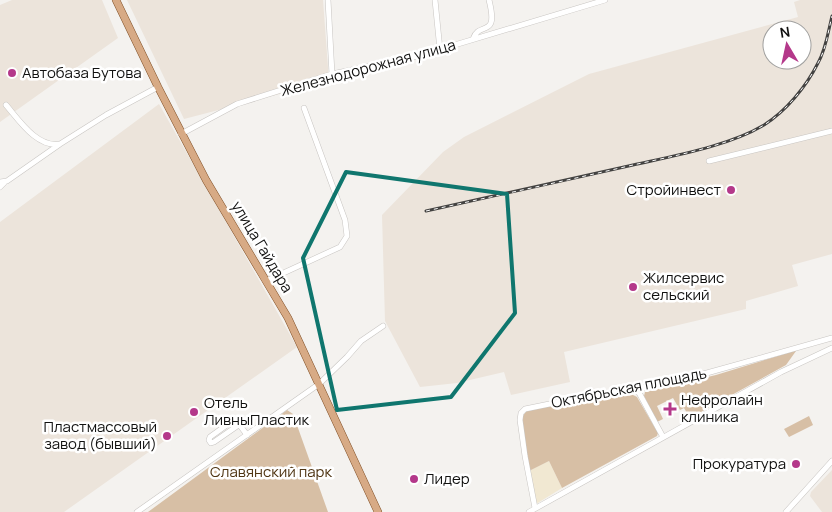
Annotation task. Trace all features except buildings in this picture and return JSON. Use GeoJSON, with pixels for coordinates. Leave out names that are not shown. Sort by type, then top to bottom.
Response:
{"type":"FeatureCollection","features":[{"type":"Feature","properties":{"kind":"main road","name":"улица Гайдара"},"geometry":{"type":"LineString","coordinates":[[116,0],[181,134],[206,180],[288,318],[378,512]]}},
{"type":"Feature","properties":{"kind":"street"},"geometry":{"type":"LineString","coordinates":[[328,0],[332,74]]}},
{"type":"Feature","properties":{"kind":"street"},"geometry":{"type":"LineString","coordinates":[[436,0],[440,50]]}},
{"type":"Feature","properties":{"kind":"street"},"geometry":{"type":"LineString","coordinates":[[473,39],[475,35],[492,22],[489,0]]}},
{"type":"Feature","properties":{"kind":"street","name":"Железнодорожная улица"},"geometry":{"type":"LineString","coordinates":[[181,134],[237,104],[332,74],[440,50],[605,0]]}},
{"type":"Feature","properties":{"kind":"street"},"geometry":{"type":"LineString","coordinates":[[0,187],[3,182],[60,144],[106,115],[158,87]]}},
{"type":"Feature","properties":{"kind":"street"},"geometry":{"type":"LineString","coordinates":[[6,105],[31,133],[49,143],[60,144]]}},
{"type":"Feature","properties":{"kind":"street"},"geometry":{"type":"LineString","coordinates":[[266,281],[340,247],[347,236],[347,228],[340,202],[304,108]]}},
{"type":"Feature","properties":{"kind":"street"},"geometry":{"type":"LineString","coordinates":[[709,161],[832,132]]}},
{"type":"Feature","properties":{"kind":"street"},"geometry":{"type":"LineString","coordinates":[[137,512],[318,384],[361,341],[383,326]]}},
{"type":"Feature","properties":{"kind":"street","name":"Октябрьская площадь"},"geometry":{"type":"LineString","coordinates":[[535,508],[520,420],[521,413],[529,407],[637,389],[696,376],[832,338]]}},
{"type":"Feature","properties":{"kind":"street"},"geometry":{"type":"LineString","coordinates":[[529,512],[781,372],[832,348]]}},
{"type":"Feature","properties":{"kind":"street"},"geometry":{"type":"LineString","coordinates":[[637,389],[663,437]]}},
{"type":"Feature","properties":{"kind":"street"},"geometry":{"type":"LineString","coordinates":[[240,424],[214,442],[211,443],[209,440],[210,437],[234,420],[240,424],[247,435]]}},
{"type":"Feature","properties":{"kind":"street"},"geometry":{"type":"LineString","coordinates":[[786,512],[832,461]]}},
{"type":"Feature","properties":{"kind":"highlighted area"},"geometry":{"type":"Polygon","coordinates":[[[346,172],[507,194],[515,313],[451,397],[337,410],[303,258],[346,172]]]}},
{"type":"Feature","properties":{"kind":"shaded area"},"geometry":{"type":"Polygon","coordinates":[[[12,0],[102,0],[118,38],[0,122],[0,5],[12,0]]]}},
{"type":"Feature","properties":{"kind":"shaded area"},"geometry":{"type":"Polygon","coordinates":[[[127,0],[323,0],[329,81],[184,119],[127,0]]]}},
{"type":"Feature","properties":{"kind":"shaded area"},"geometry":{"type":"Polygon","coordinates":[[[800,0],[832,0],[832,254],[792,265],[798,286],[746,301],[746,309],[564,352],[570,382],[511,395],[504,372],[457,383],[420,387],[385,321],[382,215],[443,152],[464,137],[589,74],[762,27],[762,70],[812,70],[812,20],[787,20],[798,17],[794,2],[800,0]]]}},
{"type":"Feature","properties":{"kind":"shaded area"},"geometry":{"type":"Polygon","coordinates":[[[159,104],[297,347],[64,512],[0,512],[0,222],[159,104]]]}},
{"type":"Feature","properties":{"kind":"shaded area"},"geometry":{"type":"Polygon","coordinates":[[[549,461],[562,488],[536,504],[529,471],[549,461]]]}},
{"type":"Feature","properties":{"kind":"shaded area"},"geometry":{"type":"Polygon","coordinates":[[[832,470],[832,512],[822,512],[810,496],[811,492],[832,470]]]}},
{"type":"Feature","properties":{"kind":"green space"},"geometry":{"type":"Polygon","coordinates":[[[796,351],[786,365],[690,418],[684,408],[680,410],[673,398],[657,406],[663,419],[657,422],[644,396],[645,392],[716,375],[796,351]]]}},
{"type":"Feature","properties":{"kind":"green space"},"geometry":{"type":"Polygon","coordinates":[[[626,393],[637,397],[658,433],[657,436],[562,488],[549,461],[529,471],[521,419],[527,410],[626,393]]]}},
{"type":"Feature","properties":{"kind":"green space","name":"Славянский парк"},"geometry":{"type":"Polygon","coordinates":[[[287,410],[293,414],[328,512],[148,512],[287,410]]]}},
{"type":"Feature","properties":{"kind":"green space"},"geometry":{"type":"Polygon","coordinates":[[[809,416],[813,425],[789,437],[784,429],[809,416]]]}},
{"type":"Feature","properties":{"kind":"railway"},"geometry":{"type":"LineString","coordinates":[[426,211],[683,154],[718,145],[750,132],[764,125],[780,113],[808,81],[823,52],[832,16]]}},
{"type":"Feature","properties":{"kind":"place","name":"Автобаза Бутова"},"geometry":{"type":"Point","coordinates":[12,73]}},
{"type":"Feature","properties":{"kind":"place","name":"Стройинвест"},"geometry":{"type":"Point","coordinates":[731,190]}},
{"type":"Feature","properties":{"kind":"place","name":"Жилсервис сельский"},"geometry":{"type":"Point","coordinates":[633,287]}},
{"type":"Feature","properties":{"kind":"place","name":"Нефролайн клиника"},"geometry":{"type":"Point","coordinates":[670,409]}},
{"type":"Feature","properties":{"kind":"place","name":"Отель ЛивныПластик"},"geometry":{"type":"Point","coordinates":[194,412]}},
{"type":"Feature","properties":{"kind":"place","name":"Пластмассовый завод (бывший)"},"geometry":{"type":"Point","coordinates":[167,436]}},
{"type":"Feature","properties":{"kind":"place","name":"Прокуратура"},"geometry":{"type":"Point","coordinates":[796,464]}},
{"type":"Feature","properties":{"kind":"place","name":"Лидер"},"geometry":{"type":"Point","coordinates":[414,479]}}]}
